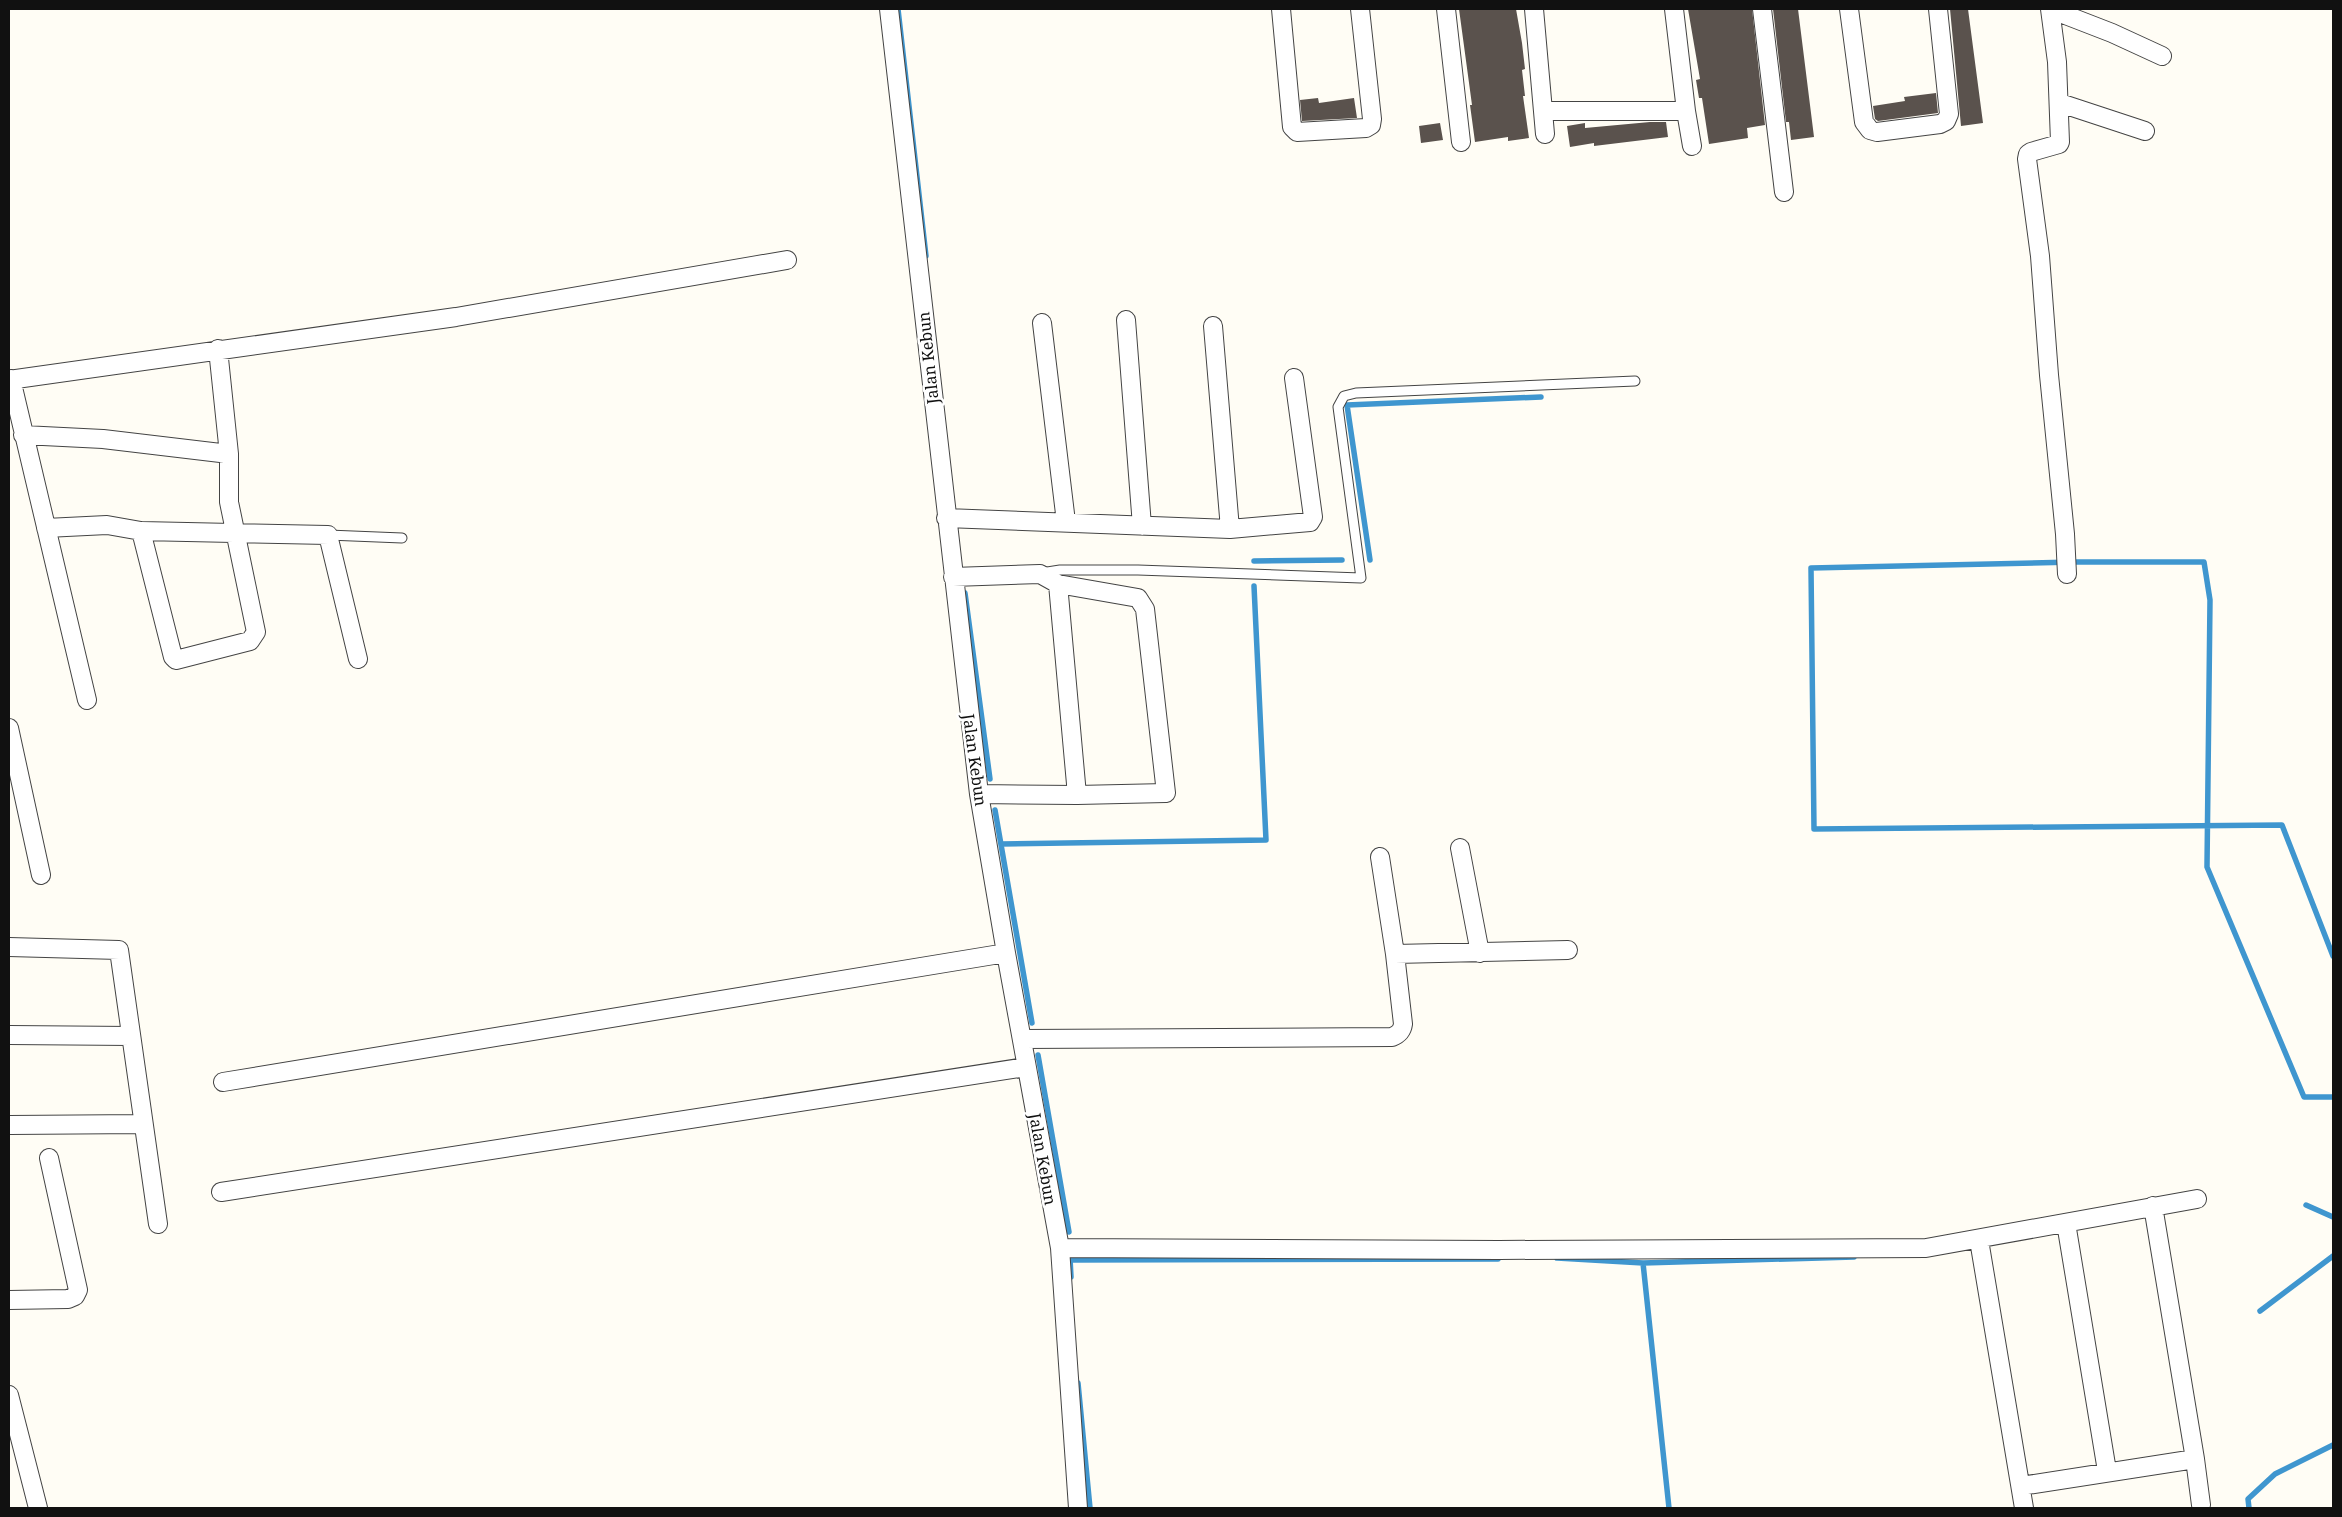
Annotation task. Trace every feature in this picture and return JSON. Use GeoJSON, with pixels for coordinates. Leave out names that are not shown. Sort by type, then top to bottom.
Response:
{"type":"FeatureCollection","features":[{"type":"Feature","properties":{"kind":"street","name":"Jalan Kebun"},"geometry":{"type":"LineString","coordinates":[[889,9],[979,794],[1026,1067],[1060,1248],[1078,1508]]}},
{"type":"Feature","properties":{"kind":"street"},"geometry":{"type":"LineString","coordinates":[[1280,9],[1292,127],[1297,132],[1366,128],[1371,125],[1360,9]]}},
{"type":"Feature","properties":{"kind":"street"},"geometry":{"type":"LineString","coordinates":[[1446,9],[1461,142]]}},
{"type":"Feature","properties":{"kind":"street"},"geometry":{"type":"LineString","coordinates":[[1534,9],[1545,134]]}},
{"type":"Feature","properties":{"kind":"street"},"geometry":{"type":"LineString","coordinates":[[1674,9],[1692,146]]}},
{"type":"Feature","properties":{"kind":"street"},"geometry":{"type":"LineString","coordinates":[[1762,9],[1784,192]]}},
{"type":"Feature","properties":{"kind":"street"},"geometry":{"type":"LineString","coordinates":[[1850,9],[1864,122],[1870,130],[1878,132],[1940,124],[1946,121],[1949,114],[1938,9]]}},
{"type":"Feature","properties":{"kind":"street"},"geometry":{"type":"LineString","coordinates":[[2067,574],[2040,256],[2027,159],[2028,154],[2031,152],[2060,143],[2060,103],[2050,9],[2112,33],[2162,56]]}},
{"type":"Feature","properties":{"kind":"street"},"geometry":{"type":"LineString","coordinates":[[2060,103],[2145,131]]}},
{"type":"Feature","properties":{"kind":"street"},"geometry":{"type":"LineString","coordinates":[[1543,111],[1686,111]]}},
{"type":"Feature","properties":{"kind":"street"},"geometry":{"type":"LineString","coordinates":[[87,700],[10,379],[456,317],[787,260]]}},
{"type":"Feature","properties":{"kind":"street"},"geometry":{"type":"LineString","coordinates":[[1126,320],[1142,526]]}},
{"type":"Feature","properties":{"kind":"street"},"geometry":{"type":"LineString","coordinates":[[1042,323],[1066,522]]}},
{"type":"Feature","properties":{"kind":"street"},"geometry":{"type":"LineString","coordinates":[[1213,326],[1230,529]]}},
{"type":"Feature","properties":{"kind":"street"},"geometry":{"type":"LineString","coordinates":[[141,531],[173,657],[180,660],[250,641],[255,636],[256,632],[234,532],[229,494],[229,454],[218,349]]}},
{"type":"Feature","properties":{"kind":"street"},"geometry":{"type":"LineString","coordinates":[[946,518],[1230,529],[1310,522],[1313,517],[1294,378]]}},
{"type":"Feature","properties":{"kind":"street"},"geometry":{"type":"LineString","coordinates":[[23,435],[103,439],[229,454]]}},
{"type":"Feature","properties":{"kind":"street"},"geometry":{"type":"LineString","coordinates":[[46,528],[106,525],[141,531],[328,535],[358,659]]}},
{"type":"Feature","properties":{"kind":"street"},"geometry":{"type":"LineString","coordinates":[[953,577],[1040,574],[1058,584],[1138,598],[1145,610],[1166,793],[1077,796],[979,794]]}},
{"type":"Feature","properties":{"kind":"street"},"geometry":{"type":"LineString","coordinates":[[1058,584],[1077,796]]}},
{"type":"Feature","properties":{"kind":"street"},"geometry":{"type":"LineString","coordinates":[[9,728],[41,876]]}},
{"type":"Feature","properties":{"kind":"street"},"geometry":{"type":"LineString","coordinates":[[1460,848],[1480,953]]}},
{"type":"Feature","properties":{"kind":"street"},"geometry":{"type":"LineString","coordinates":[[1022,1039],[1392,1038],[1402,1029],[1403,1024],[1395,954],[1380,857]]}},
{"type":"Feature","properties":{"kind":"street"},"geometry":{"type":"LineString","coordinates":[[9,947],[119,950],[158,1224]]}},
{"type":"Feature","properties":{"kind":"street"},"geometry":{"type":"LineString","coordinates":[[1395,954],[1568,950]]}},
{"type":"Feature","properties":{"kind":"street"},"geometry":{"type":"LineString","coordinates":[[223,1082],[1006,953]]}},
{"type":"Feature","properties":{"kind":"street"},"geometry":{"type":"LineString","coordinates":[[9,1035],[131,1036]]}},
{"type":"Feature","properties":{"kind":"street"},"geometry":{"type":"LineString","coordinates":[[221,1192],[1026,1067]]}},
{"type":"Feature","properties":{"kind":"street"},"geometry":{"type":"LineString","coordinates":[[9,1124],[143,1124]]}},
{"type":"Feature","properties":{"kind":"street"},"geometry":{"type":"LineString","coordinates":[[9,1300],[68,1299],[75,1296],[78,1290],[49,1158]]}},
{"type":"Feature","properties":{"kind":"street"},"geometry":{"type":"LineString","coordinates":[[1060,1248],[1508,1250],[1920,1248],[1979,1240],[2196,1199]]}},
{"type":"Feature","properties":{"kind":"street"},"geometry":{"type":"LineString","coordinates":[[2153,1206],[2201,1504]]}},
{"type":"Feature","properties":{"kind":"street"},"geometry":{"type":"LineString","coordinates":[[2066,1223],[2107,1471]]}},
{"type":"Feature","properties":{"kind":"street"},"geometry":{"type":"LineString","coordinates":[[1979,1240],[2024,1508]]}},
{"type":"Feature","properties":{"kind":"street"},"geometry":{"type":"LineString","coordinates":[[9,1395],[38,1508]]}},
{"type":"Feature","properties":{"kind":"street"},"geometry":{"type":"LineString","coordinates":[[2021,1486],[2107,1471],[2195,1459]]}},
{"type":"Feature","properties":{"kind":"lane"},"geometry":{"type":"LineString","coordinates":[[1040,574],[1060,570],[1138,570],[1361,578],[1338,407],[1344,396],[1356,393],[1635,381]]}},
{"type":"Feature","properties":{"kind":"lane"},"geometry":{"type":"LineString","coordinates":[[328,535],[402,538]]}},
{"type":"Feature","properties":{"kind":"building"},"geometry":{"type":"Polygon","coordinates":[[[1459,9],[1516,9],[1525,69],[1522,70],[1525,96],[1523,96],[1529,138],[1508,141],[1508,137],[1475,142],[1459,9]]]}},
{"type":"Feature","properties":{"kind":"building"},"geometry":{"type":"Polygon","coordinates":[[[1688,9],[1752,9],[1765,125],[1747,128],[1748,138],[1709,144],[1702,98],[1699,98],[1696,80],[1700,79],[1688,9]]]}},
{"type":"Feature","properties":{"kind":"building"},"geometry":{"type":"Polygon","coordinates":[[[1773,9],[1798,9],[1814,137],[1791,140],[1789,122],[1786,122],[1773,9]]]}},
{"type":"Feature","properties":{"kind":"building"},"geometry":{"type":"Polygon","coordinates":[[[1950,9],[1968,9],[1983,123],[1961,126],[1950,9]]]}},
{"type":"Feature","properties":{"kind":"building"},"geometry":{"type":"Polygon","coordinates":[[[1936,93],[1938,113],[1878,121],[1875,119],[1873,106],[1905,101],[1904,97],[1936,93]]]}},
{"type":"Feature","properties":{"kind":"building"},"geometry":{"type":"Polygon","coordinates":[[[1318,98],[1319,103],[1354,98],[1357,118],[1302,121],[1300,100],[1318,98]]]}},
{"type":"Feature","properties":{"kind":"building"},"geometry":{"type":"Polygon","coordinates":[[[1666,122],[1668,137],[1594,146],[1594,143],[1570,147],[1567,126],[1585,123],[1585,128],[1666,122]]]}},
{"type":"Feature","properties":{"kind":"building"},"geometry":{"type":"Polygon","coordinates":[[[1440,123],[1443,140],[1421,143],[1419,126],[1440,123]]]}},
{"type":"Feature","properties":{"kind":"waterway"},"geometry":{"type":"LineString","coordinates":[[898,9],[926,256]]}},
{"type":"Feature","properties":{"kind":"waterway"},"geometry":{"type":"LineString","coordinates":[[1370,560],[1347,405],[1541,397]]}},
{"type":"Feature","properties":{"kind":"waterway"},"geometry":{"type":"LineString","coordinates":[[1254,561],[1342,560]]}},
{"type":"Feature","properties":{"kind":"waterway"},"geometry":{"type":"LineString","coordinates":[[2333,956],[2282,825],[1814,829],[1811,568],[2074,562],[2204,562],[2210,600],[2207,867],[2304,1097],[2333,1097]]}},
{"type":"Feature","properties":{"kind":"waterway"},"geometry":{"type":"LineString","coordinates":[[1001,844],[1266,840],[1254,586]]}},
{"type":"Feature","properties":{"kind":"waterway"},"geometry":{"type":"LineString","coordinates":[[965,593],[990,779]]}},
{"type":"Feature","properties":{"kind":"waterway"},"geometry":{"type":"LineString","coordinates":[[995,810],[1032,1023]]}},
{"type":"Feature","properties":{"kind":"waterway"},"geometry":{"type":"LineString","coordinates":[[1038,1055],[1069,1232]]}},
{"type":"Feature","properties":{"kind":"waterway"},"geometry":{"type":"LineString","coordinates":[[2306,1205],[2333,1217]]}},
{"type":"Feature","properties":{"kind":"waterway"},"geometry":{"type":"LineString","coordinates":[[2260,1311],[2333,1256]]}},
{"type":"Feature","properties":{"kind":"waterway"},"geometry":{"type":"LineString","coordinates":[[1669,1508],[1643,1263],[1854,1257]]}},
{"type":"Feature","properties":{"kind":"waterway"},"geometry":{"type":"LineString","coordinates":[[1070,1258],[1071,1277]]}},
{"type":"Feature","properties":{"kind":"waterway"},"geometry":{"type":"LineString","coordinates":[[1557,1258],[1643,1263]]}},
{"type":"Feature","properties":{"kind":"waterway"},"geometry":{"type":"LineString","coordinates":[[1070,1260],[1498,1259]]}},
{"type":"Feature","properties":{"kind":"waterway"},"geometry":{"type":"LineString","coordinates":[[1078,1383],[1090,1508]]}},
{"type":"Feature","properties":{"kind":"waterway"},"geometry":{"type":"LineString","coordinates":[[2249,1508],[2248,1499],[2275,1474],[2333,1445]]}}]}
